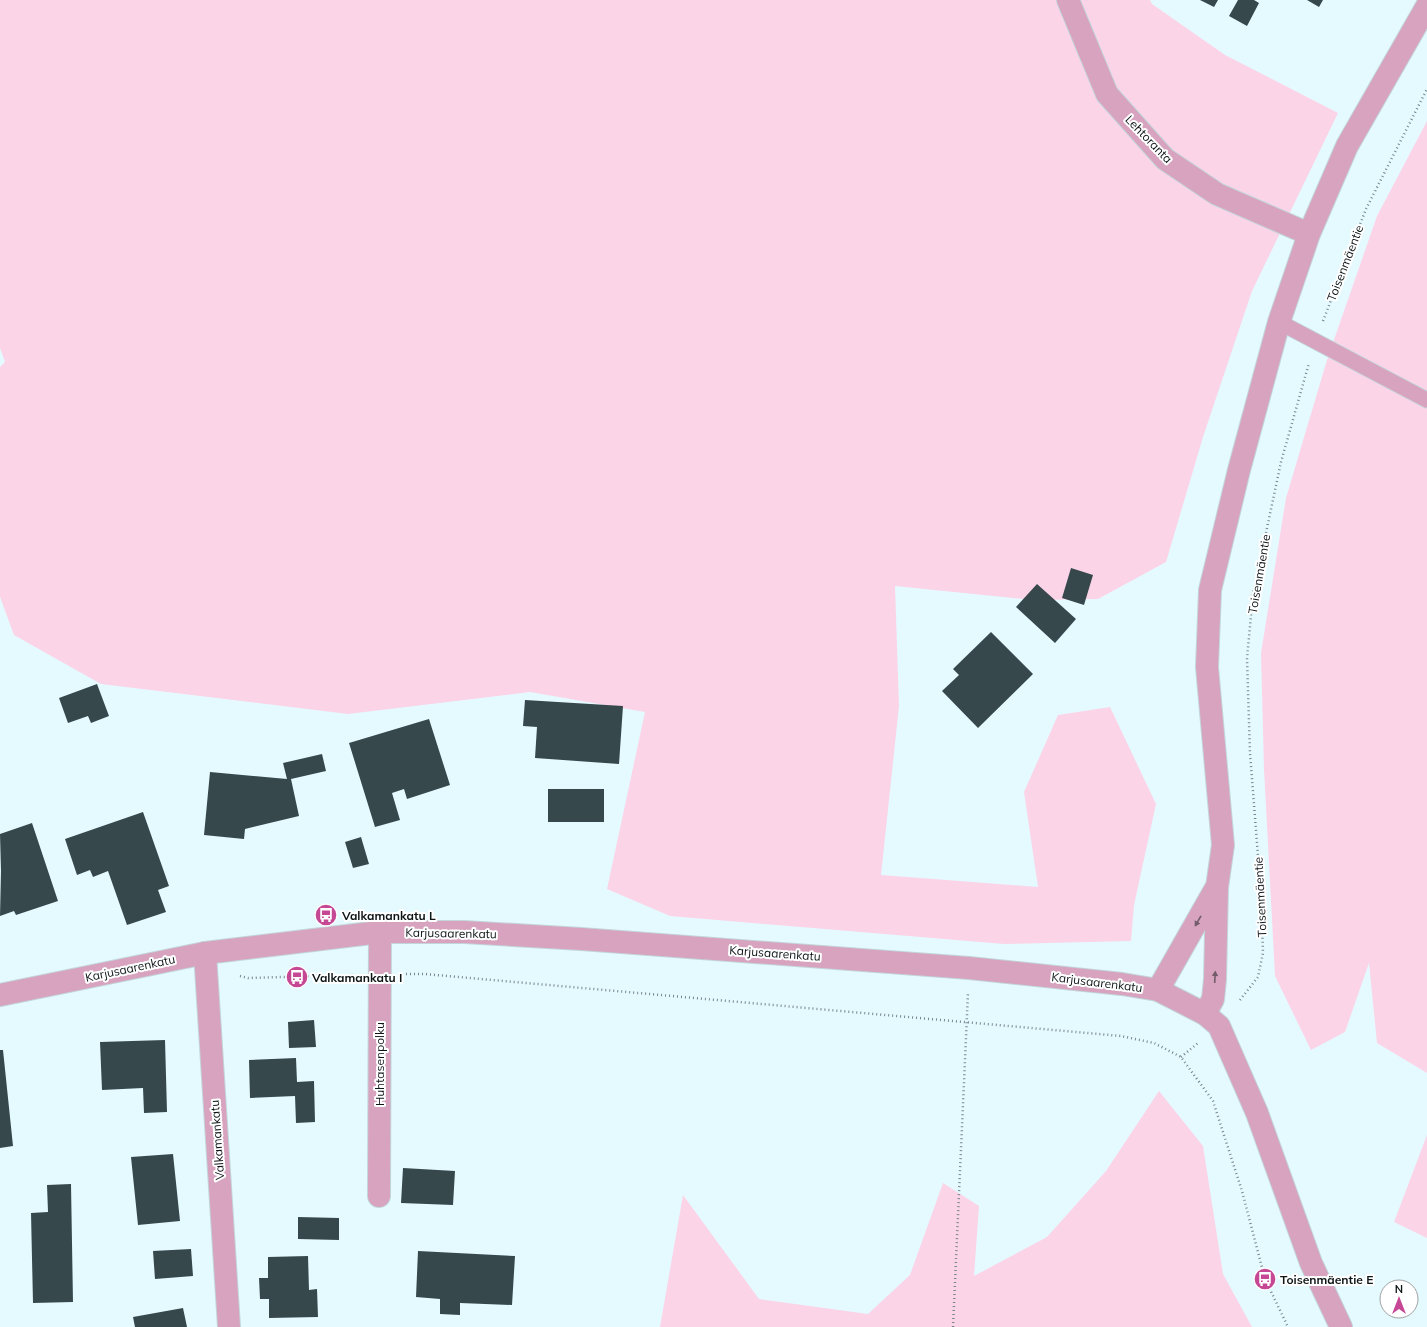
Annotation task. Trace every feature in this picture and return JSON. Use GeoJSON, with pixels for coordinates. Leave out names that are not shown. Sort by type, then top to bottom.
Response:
{"type":"FeatureCollection","features":[{"type":"Feature","properties":{"kind":"street","name":"Lehtoranta"},"geometry":{"type":"LineString","coordinates":[[1068,0],[1107,94],[1165,159],[1217,194],[1309,234]]}},
{"type":"Feature","properties":{"kind":"street"},"geometry":{"type":"LineString","coordinates":[[1340,1327],[1311,1263],[1257,1113],[1212,1020],[1216,979],[1217,887],[1223,845],[1207,667],[1210,590],[1239,470],[1279,322],[1309,234],[1347,146],[1427,6]]}},
{"type":"Feature","properties":{"kind":"street"},"geometry":{"type":"LineString","coordinates":[[1158,990],[1217,887]]}},
{"type":"Feature","properties":{"kind":"street","name":"Karjusaarenkatu"},"geometry":{"type":"LineString","coordinates":[[0,995],[205,953],[380,932],[464,932],[581,939],[969,968],[1122,984],[1158,990],[1212,1020]]}},
{"type":"Feature","properties":{"kind":"street","name":"Huhtasenpolku"},"geometry":{"type":"LineString","coordinates":[[379,1196],[380,932]]}},
{"type":"Feature","properties":{"kind":"street","name":"Valkamankatu"},"geometry":{"type":"LineString","coordinates":[[205,953],[229,1327]]}},
{"type":"Feature","properties":{"kind":"lane"},"geometry":{"type":"LineString","coordinates":[[1279,322],[1427,400]]}},
{"type":"Feature","properties":{"kind":"path","name":"Toisenmäentie"},"geometry":{"type":"LineString","coordinates":[[1181,1057],[1212,1020],[1258,977],[1263,953],[1262,895],[1250,753],[1246,658],[1253,594],[1281,462],[1315,342],[1366,209],[1427,89]]}},
{"type":"Feature","properties":{"kind":"path"},"geometry":{"type":"LineString","coordinates":[[953,1327],[969,968]]}},
{"type":"Feature","properties":{"kind":"path"},"geometry":{"type":"LineString","coordinates":[[236,975],[248,978],[425,974],[1121,1036],[1154,1043],[1181,1057],[1213,1101],[1242,1191],[1265,1279],[1288,1327]]}},
{"type":"Feature","properties":{"kind":"shaded area"},"geometry":{"type":"Polygon","coordinates":[[[0,0],[1150,0],[1152,4],[1225,55],[1338,113],[1252,291],[1203,437],[1166,562],[1098,599],[1034,600],[895,586],[899,706],[881,875],[1038,887],[1024,792],[1058,715],[1110,707],[1156,804],[1134,905],[1131,941],[1004,944],[670,916],[607,889],[645,712],[530,692],[348,714],[101,684],[14,635],[0,597],[0,367],[5,362],[0,348],[0,0]]]}},
{"type":"Feature","properties":{"kind":"shaded area"},"geometry":{"type":"Polygon","coordinates":[[[1427,121],[1427,1073],[1377,1043],[1369,963],[1345,1032],[1311,1050],[1275,976],[1264,769],[1261,653],[1286,498],[1327,360],[1377,216],[1427,121]]]}},
{"type":"Feature","properties":{"kind":"shaded area"},"geometry":{"type":"Polygon","coordinates":[[[1159,1091],[1203,1146],[1223,1274],[1252,1327],[660,1327],[683,1195],[759,1299],[868,1314],[910,1275],[943,1183],[979,1206],[974,1276],[1047,1237],[1106,1171],[1159,1091]]]}},
{"type":"Feature","properties":{"kind":"shaded area"},"geometry":{"type":"Polygon","coordinates":[[[1427,1135],[1427,1238],[1394,1222],[1427,1135]]]}},
{"type":"Feature","properties":{"kind":"building"},"geometry":{"type":"Polygon","coordinates":[[[1200,0],[1218,0],[1214,7],[1200,0]]]}},
{"type":"Feature","properties":{"kind":"building"},"geometry":{"type":"Polygon","coordinates":[[[1238,0],[1254,0],[1259,3],[1247,26],[1229,16],[1238,0]]]}},
{"type":"Feature","properties":{"kind":"building"},"geometry":{"type":"Polygon","coordinates":[[[1307,0],[1323,0],[1319,7],[1307,0]]]}},
{"type":"Feature","properties":{"kind":"building"},"geometry":{"type":"Polygon","coordinates":[[[1071,568],[1093,575],[1084,605],[1062,598],[1071,568]]]}},
{"type":"Feature","properties":{"kind":"building"},"geometry":{"type":"Polygon","coordinates":[[[1037,584],[1076,619],[1055,643],[1016,607],[1037,584]]]}},
{"type":"Feature","properties":{"kind":"building"},"geometry":{"type":"Polygon","coordinates":[[[991,632],[1033,674],[978,728],[942,691],[959,675],[953,669],[991,632]]]}},
{"type":"Feature","properties":{"kind":"building"},"geometry":{"type":"Polygon","coordinates":[[[97,684],[109,716],[91,723],[88,716],[68,723],[59,698],[97,684]]]}},
{"type":"Feature","properties":{"kind":"building"},"geometry":{"type":"Polygon","coordinates":[[[525,700],[623,706],[619,764],[535,758],[537,727],[523,726],[525,700]]]}},
{"type":"Feature","properties":{"kind":"building"},"geometry":{"type":"Polygon","coordinates":[[[429,719],[450,785],[407,799],[404,789],[392,793],[400,820],[375,827],[349,743],[429,719]]]}},
{"type":"Feature","properties":{"kind":"building"},"geometry":{"type":"Polygon","coordinates":[[[322,754],[326,771],[291,779],[299,816],[245,829],[244,839],[204,835],[210,772],[287,779],[283,763],[322,754]]]}},
{"type":"Feature","properties":{"kind":"building"},"geometry":{"type":"Polygon","coordinates":[[[548,789],[604,789],[604,822],[548,822],[548,789]]]}},
{"type":"Feature","properties":{"kind":"building"},"geometry":{"type":"Polygon","coordinates":[[[143,812],[169,886],[158,890],[166,912],[127,925],[108,871],[93,877],[90,870],[77,875],[65,839],[143,812]]]}},
{"type":"Feature","properties":{"kind":"building"},"geometry":{"type":"Polygon","coordinates":[[[32,823],[58,901],[16,915],[14,911],[0,916],[0,834],[32,823]]]}},
{"type":"Feature","properties":{"kind":"building"},"geometry":{"type":"Polygon","coordinates":[[[361,837],[369,864],[353,868],[345,842],[361,837]]]}},
{"type":"Feature","properties":{"kind":"building"},"geometry":{"type":"Polygon","coordinates":[[[314,1020],[316,1047],[289,1048],[288,1022],[314,1020]]]}},
{"type":"Feature","properties":{"kind":"building"},"geometry":{"type":"Polygon","coordinates":[[[165,1040],[167,1112],[144,1113],[143,1088],[102,1090],[100,1042],[165,1040]]]}},
{"type":"Feature","properties":{"kind":"building"},"geometry":{"type":"Polygon","coordinates":[[[0,1050],[3,1050],[13,1146],[0,1148],[0,1050]]]}},
{"type":"Feature","properties":{"kind":"building"},"geometry":{"type":"Polygon","coordinates":[[[296,1058],[297,1082],[314,1081],[315,1122],[296,1123],[295,1096],[250,1098],[249,1060],[296,1058]]]}},
{"type":"Feature","properties":{"kind":"building"},"geometry":{"type":"Polygon","coordinates":[[[173,1154],[180,1221],[138,1225],[131,1157],[173,1154]]]}},
{"type":"Feature","properties":{"kind":"building"},"geometry":{"type":"Polygon","coordinates":[[[403,1168],[455,1171],[453,1205],[401,1203],[403,1168]]]}},
{"type":"Feature","properties":{"kind":"building"},"geometry":{"type":"Polygon","coordinates":[[[71,1184],[73,1302],[33,1303],[31,1213],[48,1212],[47,1185],[71,1184]]]}},
{"type":"Feature","properties":{"kind":"building"},"geometry":{"type":"Polygon","coordinates":[[[298,1217],[339,1218],[339,1240],[298,1239],[298,1217]]]}},
{"type":"Feature","properties":{"kind":"building"},"geometry":{"type":"Polygon","coordinates":[[[191,1249],[193,1276],[155,1279],[153,1251],[191,1249]]]}},
{"type":"Feature","properties":{"kind":"building"},"geometry":{"type":"Polygon","coordinates":[[[418,1251],[515,1256],[512,1305],[460,1303],[460,1315],[440,1314],[440,1299],[416,1297],[418,1251]]]}},
{"type":"Feature","properties":{"kind":"building"},"geometry":{"type":"Polygon","coordinates":[[[308,1256],[309,1290],[317,1289],[318,1317],[269,1318],[269,1299],[260,1299],[259,1278],[268,1278],[268,1257],[308,1256]]]}},
{"type":"Feature","properties":{"kind":"building"},"geometry":{"type":"Polygon","coordinates":[[[183,1308],[187,1327],[135,1327],[133,1317],[183,1308]]]}},
{"type":"Feature","properties":{"kind":"place","name":"Valkamankatu L"},"geometry":{"type":"Point","coordinates":[326,915]}},
{"type":"Feature","properties":{"kind":"place","name":"Valkamankatu I"},"geometry":{"type":"Point","coordinates":[297,977]}},
{"type":"Feature","properties":{"kind":"place","name":"Toisenmäentie E"},"geometry":{"type":"Point","coordinates":[1265,1279]}}]}
